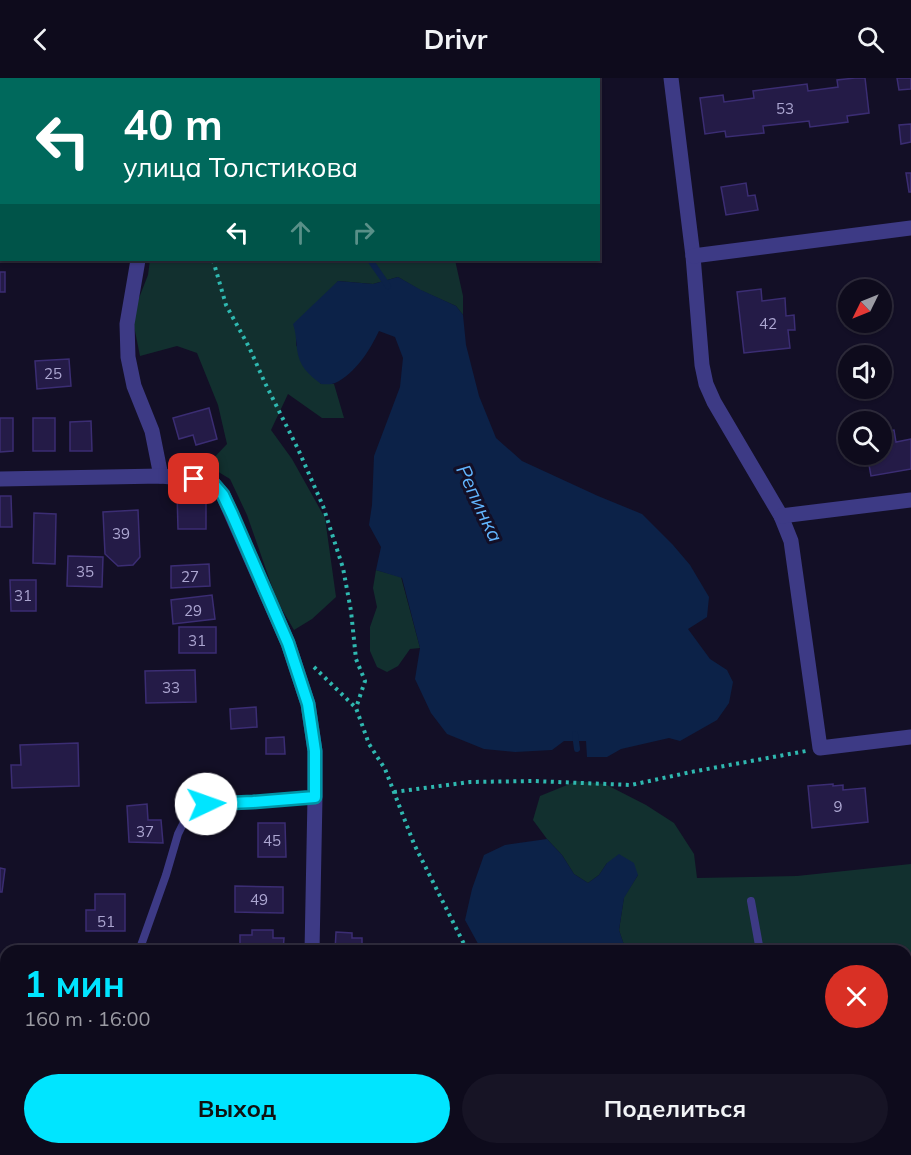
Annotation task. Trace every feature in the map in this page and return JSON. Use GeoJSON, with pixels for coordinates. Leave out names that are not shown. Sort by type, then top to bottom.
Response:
{"type":"FeatureCollection","features":[{"type":"Feature","properties":{"kind":"street"},"geometry":{"type":"LineString","coordinates":[[671,78],[693,256],[702,365],[706,384],[714,402],[781,516],[791,541],[820,748],[911,736]]}},
{"type":"Feature","properties":{"kind":"street"},"geometry":{"type":"LineString","coordinates":[[693,256],[911,228]]}},
{"type":"Feature","properties":{"kind":"street"},"geometry":{"type":"LineString","coordinates":[[138,261],[128,324],[128,357],[134,386],[152,431],[161,476]]}},
{"type":"Feature","properties":{"kind":"street"},"geometry":{"type":"LineString","coordinates":[[0,478],[161,476],[211,481],[223,495],[288,643],[308,704],[315,751],[312,945]]}},
{"type":"Feature","properties":{"kind":"street"},"geometry":{"type":"LineString","coordinates":[[781,516],[911,500]]}},
{"type":"Feature","properties":{"kind":"lane"},"geometry":{"type":"LineString","coordinates":[[141,945],[178,834],[187,816],[206,804],[315,797]]}},
{"type":"Feature","properties":{"kind":"lane"},"geometry":{"type":"LineString","coordinates":[[751,901],[759,945]]}},
{"type":"Feature","properties":{"kind":"path"},"geometry":{"type":"LineString","coordinates":[[213,261],[226,305],[249,346],[298,449],[330,527],[343,568],[351,610],[356,659],[364,681],[356,708]]}},
{"type":"Feature","properties":{"kind":"path"},"geometry":{"type":"LineString","coordinates":[[314,667],[356,708],[369,744],[385,769],[414,844],[464,945]]}},
{"type":"Feature","properties":{"kind":"path"},"geometry":{"type":"LineString","coordinates":[[394,792],[470,782],[631,785],[820,748]]}},
{"type":"Feature","properties":{"kind":"green space"},"geometry":{"type":"Polygon","coordinates":[[[150,261],[455,261],[463,296],[463,315],[456,306],[398,277],[373,284],[338,281],[296,334],[296,345],[321,384],[334,384],[344,418],[322,418],[288,394],[271,430],[292,459],[325,518],[336,597],[312,619],[294,630],[277,601],[247,515],[230,479],[207,465],[227,444],[218,405],[197,353],[177,346],[140,356],[132,316],[148,275],[150,261]]]}},
{"type":"Feature","properties":{"kind":"green space"},"geometry":{"type":"Polygon","coordinates":[[[376,570],[401,577],[420,648],[410,649],[398,666],[387,672],[377,667],[370,651],[370,627],[377,607],[373,588],[376,570]]]}},
{"type":"Feature","properties":{"kind":"green space"},"geometry":{"type":"Polygon","coordinates":[[[577,781],[605,784],[646,805],[674,823],[694,854],[697,878],[797,876],[911,864],[911,945],[624,945],[619,930],[624,897],[638,875],[607,863],[599,875],[588,883],[574,874],[562,855],[533,820],[540,796],[577,781]]]}},
{"type":"Feature","properties":{"kind":"water"},"geometry":{"type":"Polygon","coordinates":[[[398,277],[456,306],[463,315],[466,345],[479,396],[496,438],[522,461],[642,514],[690,565],[709,597],[707,617],[688,629],[710,659],[727,670],[733,682],[729,703],[717,720],[680,741],[669,738],[621,749],[607,757],[587,757],[586,741],[564,741],[552,750],[515,752],[484,749],[447,734],[431,713],[415,679],[420,648],[402,578],[376,570],[381,547],[369,525],[374,456],[400,387],[403,358],[395,337],[379,331],[366,353],[349,374],[333,384],[321,384],[302,365],[293,324],[338,281],[373,284],[398,277]]]}},
{"type":"Feature","properties":{"kind":"water"},"geometry":{"type":"Polygon","coordinates":[[[547,839],[562,855],[574,874],[588,883],[619,854],[634,863],[638,875],[624,898],[619,930],[624,945],[479,945],[465,920],[472,889],[484,855],[505,845],[547,839]]]}},
{"type":"Feature","properties":{"kind":"building"},"geometry":{"type":"Polygon","coordinates":[[[865,78],[869,113],[847,116],[848,122],[810,127],[809,121],[763,126],[764,133],[726,137],[725,131],[705,134],[700,98],[723,95],[724,102],[754,98],[753,91],[807,84],[808,91],[838,87],[837,80],[865,78]]]}},
{"type":"Feature","properties":{"kind":"building"},"geometry":{"type":"Polygon","coordinates":[[[897,78],[911,78],[911,89],[899,90],[897,78]]]}},
{"type":"Feature","properties":{"kind":"building"},"geometry":{"type":"Polygon","coordinates":[[[911,124],[911,142],[901,144],[899,125],[911,124]]]}},
{"type":"Feature","properties":{"kind":"building"},"geometry":{"type":"Polygon","coordinates":[[[906,173],[911,173],[911,192],[909,192],[906,173]]]}},
{"type":"Feature","properties":{"kind":"building"},"geometry":{"type":"Polygon","coordinates":[[[746,183],[748,196],[755,195],[758,210],[726,215],[721,187],[746,183]]]}},
{"type":"Feature","properties":{"kind":"building"},"geometry":{"type":"Polygon","coordinates":[[[0,272],[5,272],[5,292],[0,292],[0,272]]]}},
{"type":"Feature","properties":{"kind":"building"},"geometry":{"type":"Polygon","coordinates":[[[761,289],[762,301],[785,298],[786,316],[794,315],[795,330],[788,330],[790,348],[744,353],[737,292],[761,289]]]}},
{"type":"Feature","properties":{"kind":"building"},"geometry":{"type":"Polygon","coordinates":[[[69,359],[71,386],[37,389],[35,361],[69,359]]]}},
{"type":"Feature","properties":{"kind":"building"},"geometry":{"type":"Polygon","coordinates":[[[209,408],[217,439],[196,445],[193,435],[179,439],[173,418],[209,408]]]}},
{"type":"Feature","properties":{"kind":"building"},"geometry":{"type":"Polygon","coordinates":[[[0,418],[13,418],[13,451],[0,452],[0,418]]]}},
{"type":"Feature","properties":{"kind":"building"},"geometry":{"type":"Polygon","coordinates":[[[33,418],[55,418],[55,451],[33,451],[33,418]]]}},
{"type":"Feature","properties":{"kind":"building"},"geometry":{"type":"Polygon","coordinates":[[[91,421],[92,451],[70,451],[70,422],[91,421]]]}},
{"type":"Feature","properties":{"kind":"building"},"geometry":{"type":"Polygon","coordinates":[[[892,430],[894,430],[896,442],[911,439],[911,469],[871,476],[869,465],[892,465],[892,430]]]}},
{"type":"Feature","properties":{"kind":"building"},"geometry":{"type":"Polygon","coordinates":[[[177,492],[206,492],[206,529],[178,529],[177,492]]]}},
{"type":"Feature","properties":{"kind":"building"},"geometry":{"type":"Polygon","coordinates":[[[0,496],[11,496],[12,527],[0,527],[0,496]]]}},
{"type":"Feature","properties":{"kind":"building"},"geometry":{"type":"Polygon","coordinates":[[[138,510],[140,557],[133,565],[118,566],[105,554],[103,512],[138,510]]]}},
{"type":"Feature","properties":{"kind":"building"},"geometry":{"type":"Polygon","coordinates":[[[34,513],[56,514],[55,564],[33,563],[34,513]]]}},
{"type":"Feature","properties":{"kind":"building"},"geometry":{"type":"Polygon","coordinates":[[[68,556],[103,557],[102,587],[67,586],[68,556]]]}},
{"type":"Feature","properties":{"kind":"building"},"geometry":{"type":"Polygon","coordinates":[[[209,564],[210,586],[171,588],[171,566],[209,564]]]}},
{"type":"Feature","properties":{"kind":"building"},"geometry":{"type":"Polygon","coordinates":[[[10,580],[36,580],[36,611],[11,611],[10,580]]]}},
{"type":"Feature","properties":{"kind":"building"},"geometry":{"type":"Polygon","coordinates":[[[212,595],[215,619],[173,624],[171,600],[212,595]]]}},
{"type":"Feature","properties":{"kind":"building"},"geometry":{"type":"Polygon","coordinates":[[[179,627],[216,627],[216,653],[179,653],[179,627]]]}},
{"type":"Feature","properties":{"kind":"building"},"geometry":{"type":"Polygon","coordinates":[[[195,670],[196,702],[146,703],[145,671],[195,670]]]}},
{"type":"Feature","properties":{"kind":"building"},"geometry":{"type":"Polygon","coordinates":[[[256,707],[257,727],[231,729],[230,709],[256,707]]]}},
{"type":"Feature","properties":{"kind":"building"},"geometry":{"type":"Polygon","coordinates":[[[284,737],[285,754],[266,754],[266,738],[284,737]]]}},
{"type":"Feature","properties":{"kind":"building"},"geometry":{"type":"Polygon","coordinates":[[[78,743],[79,786],[12,788],[11,765],[21,765],[20,745],[78,743]]]}},
{"type":"Feature","properties":{"kind":"building"},"geometry":{"type":"Polygon","coordinates":[[[833,784],[833,786],[843,785],[843,790],[865,788],[868,822],[812,828],[808,786],[833,784]]]}},
{"type":"Feature","properties":{"kind":"building"},"geometry":{"type":"Polygon","coordinates":[[[147,804],[148,820],[161,820],[163,843],[129,842],[127,806],[147,804]]]}},
{"type":"Feature","properties":{"kind":"building"},"geometry":{"type":"Polygon","coordinates":[[[258,823],[285,823],[286,857],[258,857],[258,823]]]}},
{"type":"Feature","properties":{"kind":"building"},"geometry":{"type":"Polygon","coordinates":[[[0,868],[5,869],[2,892],[0,892],[0,868]]]}},
{"type":"Feature","properties":{"kind":"building"},"geometry":{"type":"Polygon","coordinates":[[[235,886],[283,887],[283,913],[235,912],[235,886]]]}},
{"type":"Feature","properties":{"kind":"building"},"geometry":{"type":"Polygon","coordinates":[[[95,894],[125,894],[125,931],[86,931],[86,910],[95,910],[95,894]]]}},
{"type":"Feature","properties":{"kind":"building"},"geometry":{"type":"Polygon","coordinates":[[[252,930],[273,930],[273,938],[284,938],[283,945],[240,945],[240,935],[252,935],[252,930]]]}},
{"type":"Feature","properties":{"kind":"building"},"geometry":{"type":"Polygon","coordinates":[[[336,932],[352,933],[352,938],[362,938],[362,945],[335,945],[336,932]]]}},
{"type":"Feature","properties":{"kind":"waterway","name":"Репинка"},"geometry":{"type":"LineString","coordinates":[[371,261],[388,286]]}},
{"type":"Feature","properties":{"kind":"waterway","name":"Репинка"},"geometry":{"type":"LineString","coordinates":[[575,734],[577,749]]}},
{"type":"Feature","properties":{"kind":"route"},"geometry":{"type":"LineString","coordinates":[[194,479],[211,481],[223,495],[232,514],[288,643],[308,704],[315,751],[315,797],[206,804]]}}]}
